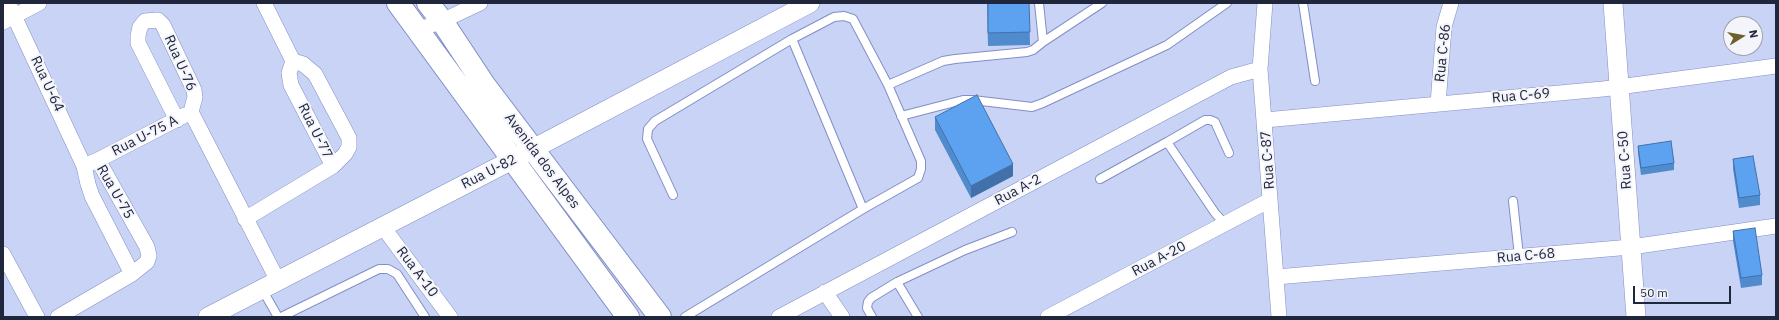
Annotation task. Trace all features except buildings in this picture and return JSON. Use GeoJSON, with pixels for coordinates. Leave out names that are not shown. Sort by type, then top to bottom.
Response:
{"type":"FeatureCollection","features":[{"type":"Feature","properties":{"kind":"main road","name":"Avenida dos Alpes"},"geometry":{"type":"LineString","coordinates":[[398,3],[628,317]]}},
{"type":"Feature","properties":{"kind":"main road","name":"Avenida dos Alpes"},"geometry":{"type":"LineString","coordinates":[[428,3],[442,21],[485,86],[660,317]]}},
{"type":"Feature","properties":{"kind":"street"},"geometry":{"type":"LineString","coordinates":[[9,14],[39,3]]}},
{"type":"Feature","properties":{"kind":"street"},"geometry":{"type":"LineString","coordinates":[[264,3],[293,61]]}},
{"type":"Feature","properties":{"kind":"street"},"geometry":{"type":"LineString","coordinates":[[418,30],[442,21],[480,3]]}},
{"type":"Feature","properties":{"kind":"street","name":"Rua C-87"},"geometry":{"type":"LineString","coordinates":[[1264,3],[1260,69],[1279,317]]}},
{"type":"Feature","properties":{"kind":"street","name":"Rua C-86"},"geometry":{"type":"LineString","coordinates":[[1438,104],[1444,27],[1451,3]]}},
{"type":"Feature","properties":{"kind":"street","name":"Rua C-50"},"geometry":{"type":"LineString","coordinates":[[1613,3],[1636,317]]}},
{"type":"Feature","properties":{"kind":"street","name":"Rua U-82"},"geometry":{"type":"LineString","coordinates":[[208,317],[512,160],[806,4]]}},
{"type":"Feature","properties":{"kind":"street","name":"Rua U-64"},"geometry":{"type":"LineString","coordinates":[[9,14],[91,163]]}},
{"type":"Feature","properties":{"kind":"street","name":"Rua U-76"},"geometry":{"type":"LineString","coordinates":[[177,120],[138,43],[140,27],[145,21],[158,20],[163,25],[194,90],[195,97],[191,112],[245,219],[270,285]]}},
{"type":"Feature","properties":{"kind":"street","name":"Rua U-77"},"geometry":{"type":"LineString","coordinates":[[293,61],[303,64],[315,74],[348,138],[349,147],[345,154],[333,166],[291,85],[289,73],[293,61]]}},
{"type":"Feature","properties":{"kind":"street","name":"Rua C-69"},"geometry":{"type":"LineString","coordinates":[[1265,120],[1619,87],[1776,66]]}},
{"type":"Feature","properties":{"kind":"street","name":"Rua A-2"},"geometry":{"type":"LineString","coordinates":[[780,317],[1231,77],[1260,69]]}},
{"type":"Feature","properties":{"kind":"street","name":"Rua U-75 A"},"geometry":{"type":"LineString","coordinates":[[91,163],[191,112]]}},
{"type":"Feature","properties":{"kind":"street","name":"Rua U-75"},"geometry":{"type":"LineString","coordinates":[[91,163],[147,247],[149,256],[147,262],[132,274],[92,196],[91,163]]}},
{"type":"Feature","properties":{"kind":"street"},"geometry":{"type":"LineString","coordinates":[[245,219],[333,166]]}},
{"type":"Feature","properties":{"kind":"street","name":"Rua A-20"},"geometry":{"type":"LineString","coordinates":[[1048,317],[1270,200]]}},
{"type":"Feature","properties":{"kind":"street","name":"Rua C-68"},"geometry":{"type":"LineString","coordinates":[[1276,277],[1631,247],[1776,226]]}},
{"type":"Feature","properties":{"kind":"street","name":"Rua A-10"},"geometry":{"type":"LineString","coordinates":[[383,227],[450,317]]}},
{"type":"Feature","properties":{"kind":"street"},"geometry":{"type":"LineString","coordinates":[[3,254],[37,317]]}},
{"type":"Feature","properties":{"kind":"street"},"geometry":{"type":"LineString","coordinates":[[58,317],[132,274]]}},
{"type":"Feature","properties":{"kind":"street"},"geometry":{"type":"LineString","coordinates":[[825,292],[842,317]]}},
{"type":"Feature","properties":{"kind":"lane"},"geometry":{"type":"LineString","coordinates":[[1039,3],[1043,42]]}},
{"type":"Feature","properties":{"kind":"lane"},"geometry":{"type":"LineString","coordinates":[[888,85],[943,61],[1027,52],[1102,3]]}},
{"type":"Feature","properties":{"kind":"lane"},"geometry":{"type":"LineString","coordinates":[[901,116],[963,100],[1032,107],[1167,45],[1227,3]]}},
{"type":"Feature","properties":{"kind":"lane"},"geometry":{"type":"LineString","coordinates":[[1303,3],[1315,81]]}},
{"type":"Feature","properties":{"kind":"lane"},"geometry":{"type":"LineString","coordinates":[[672,195],[647,138],[648,129],[655,120],[792,39],[834,17],[844,16],[853,19],[888,85],[921,161],[921,170],[918,178],[863,209],[685,317]]}},
{"type":"Feature","properties":{"kind":"lane"},"geometry":{"type":"LineString","coordinates":[[792,39],[863,209]]}},
{"type":"Feature","properties":{"kind":"lane"},"geometry":{"type":"LineString","coordinates":[[1100,180],[1205,120],[1215,122],[1229,153]]}},
{"type":"Feature","properties":{"kind":"lane"},"geometry":{"type":"LineString","coordinates":[[1167,142],[1215,213],[1225,224]]}},
{"type":"Feature","properties":{"kind":"lane"},"geometry":{"type":"LineString","coordinates":[[1513,201],[1519,256]]}},
{"type":"Feature","properties":{"kind":"lane"},"geometry":{"type":"LineString","coordinates":[[872,317],[867,308],[868,302],[871,298],[897,282],[965,250],[1012,232]]}},
{"type":"Feature","properties":{"kind":"lane"},"geometry":{"type":"LineString","coordinates":[[270,285],[279,317],[378,268],[388,269],[397,274],[425,317]]}},
{"type":"Feature","properties":{"kind":"lane"},"geometry":{"type":"LineString","coordinates":[[897,282],[918,317]]}}]}
